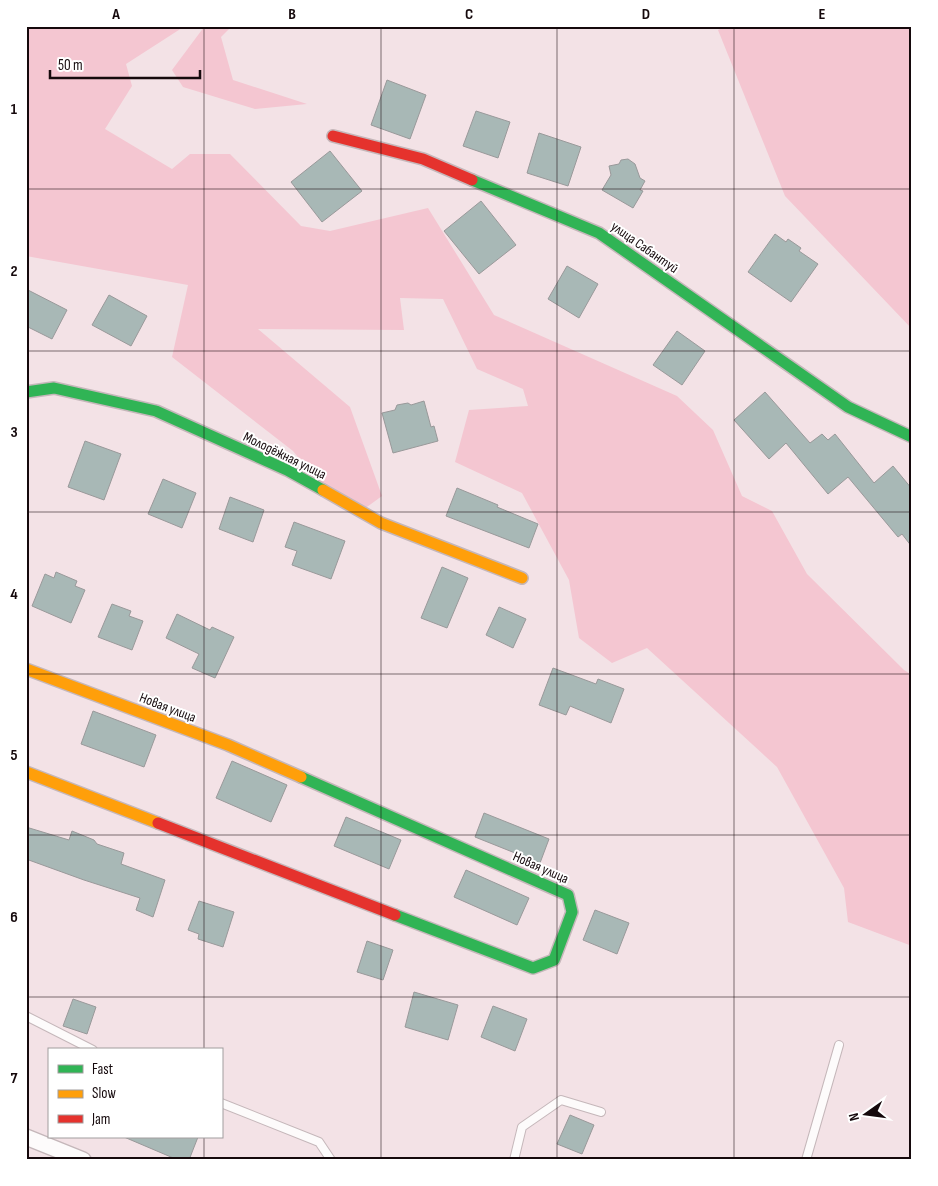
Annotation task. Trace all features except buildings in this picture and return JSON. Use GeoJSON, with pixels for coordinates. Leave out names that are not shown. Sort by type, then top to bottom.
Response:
{"type":"FeatureCollection","features":[{"type":"Feature","properties":{"kind":"street","name":"улица Сабантуй"},"geometry":{"type":"LineString","coordinates":[[333,136],[423,159],[599,233],[848,407],[912,437]]}},
{"type":"Feature","properties":{"kind":"street","name":"Молодёжная улица"},"geometry":{"type":"LineString","coordinates":[[26,392],[54,388],[156,411],[287,470],[381,523],[522,578]]}},
{"type":"Feature","properties":{"kind":"street","name":"Новая улица"},"geometry":{"type":"LineString","coordinates":[[26,669],[228,746],[568,896],[572,912],[554,960],[533,968],[26,772]]}},
{"type":"Feature","properties":{"kind":"street"},"geometry":{"type":"LineString","coordinates":[[26,1137],[83,1160]]}},
{"type":"Feature","properties":{"kind":"lane"},"geometry":{"type":"LineString","coordinates":[[26,1016],[89,1048]]}},
{"type":"Feature","properties":{"kind":"lane"},"geometry":{"type":"LineString","coordinates":[[806,1160],[839,1045]]}},
{"type":"Feature","properties":{"kind":"lane"},"geometry":{"type":"LineString","coordinates":[[514,1160],[522,1127],[561,1100],[601,1112]]}},
{"type":"Feature","properties":{"kind":"lane"},"geometry":{"type":"LineString","coordinates":[[222,1103],[319,1142],[331,1160]]}},
{"type":"Feature","properties":{"kind":"shaded area"},"geometry":{"type":"Polygon","coordinates":[[[26,26],[185,26],[126,64],[132,86],[105,129],[172,169],[190,154],[230,154],[301,226],[330,231],[428,208],[494,315],[677,396],[713,430],[742,496],[772,511],[807,574],[904,670],[912,675],[912,946],[848,922],[844,888],[777,767],[647,648],[612,663],[579,638],[569,580],[522,493],[455,462],[469,410],[528,406],[523,389],[477,369],[443,299],[400,298],[404,330],[258,329],[350,407],[382,496],[360,512],[339,507],[293,451],[172,357],[188,285],[26,256],[26,26]]]}},
{"type":"Feature","properties":{"kind":"shaded area"},"geometry":{"type":"Polygon","coordinates":[[[193,26],[232,26],[221,37],[233,80],[307,104],[255,109],[183,87],[172,70],[204,27],[193,26]]]}},
{"type":"Feature","properties":{"kind":"shaded area"},"geometry":{"type":"Polygon","coordinates":[[[727,26],[912,26],[912,329],[785,196],[718,30],[727,26]]]}},
{"type":"Feature","properties":{"kind":"traffic: fast"},"geometry":{"type":"LineString","coordinates":[[472,180],[599,233],[848,407],[912,437]]}},
{"type":"Feature","properties":{"kind":"traffic: fast"},"geometry":{"type":"LineString","coordinates":[[26,392],[54,388],[156,411],[287,470],[323,490]]}},
{"type":"Feature","properties":{"kind":"traffic: fast"},"geometry":{"type":"LineString","coordinates":[[301,777],[568,895],[572,912],[554,960],[533,968],[395,915]]}},
{"type":"Feature","properties":{"kind":"traffic: slow"},"geometry":{"type":"LineString","coordinates":[[323,490],[381,523],[522,578]]}},
{"type":"Feature","properties":{"kind":"traffic: slow"},"geometry":{"type":"LineString","coordinates":[[26,669],[228,745],[301,777]]}},
{"type":"Feature","properties":{"kind":"traffic: slow"},"geometry":{"type":"LineString","coordinates":[[26,772],[158,823]]}},
{"type":"Feature","properties":{"kind":"traffic: jam"},"geometry":{"type":"LineString","coordinates":[[333,136],[423,159],[472,180]]}},
{"type":"Feature","properties":{"kind":"traffic: jam"},"geometry":{"type":"LineString","coordinates":[[158,823],[395,915]]}}]}
